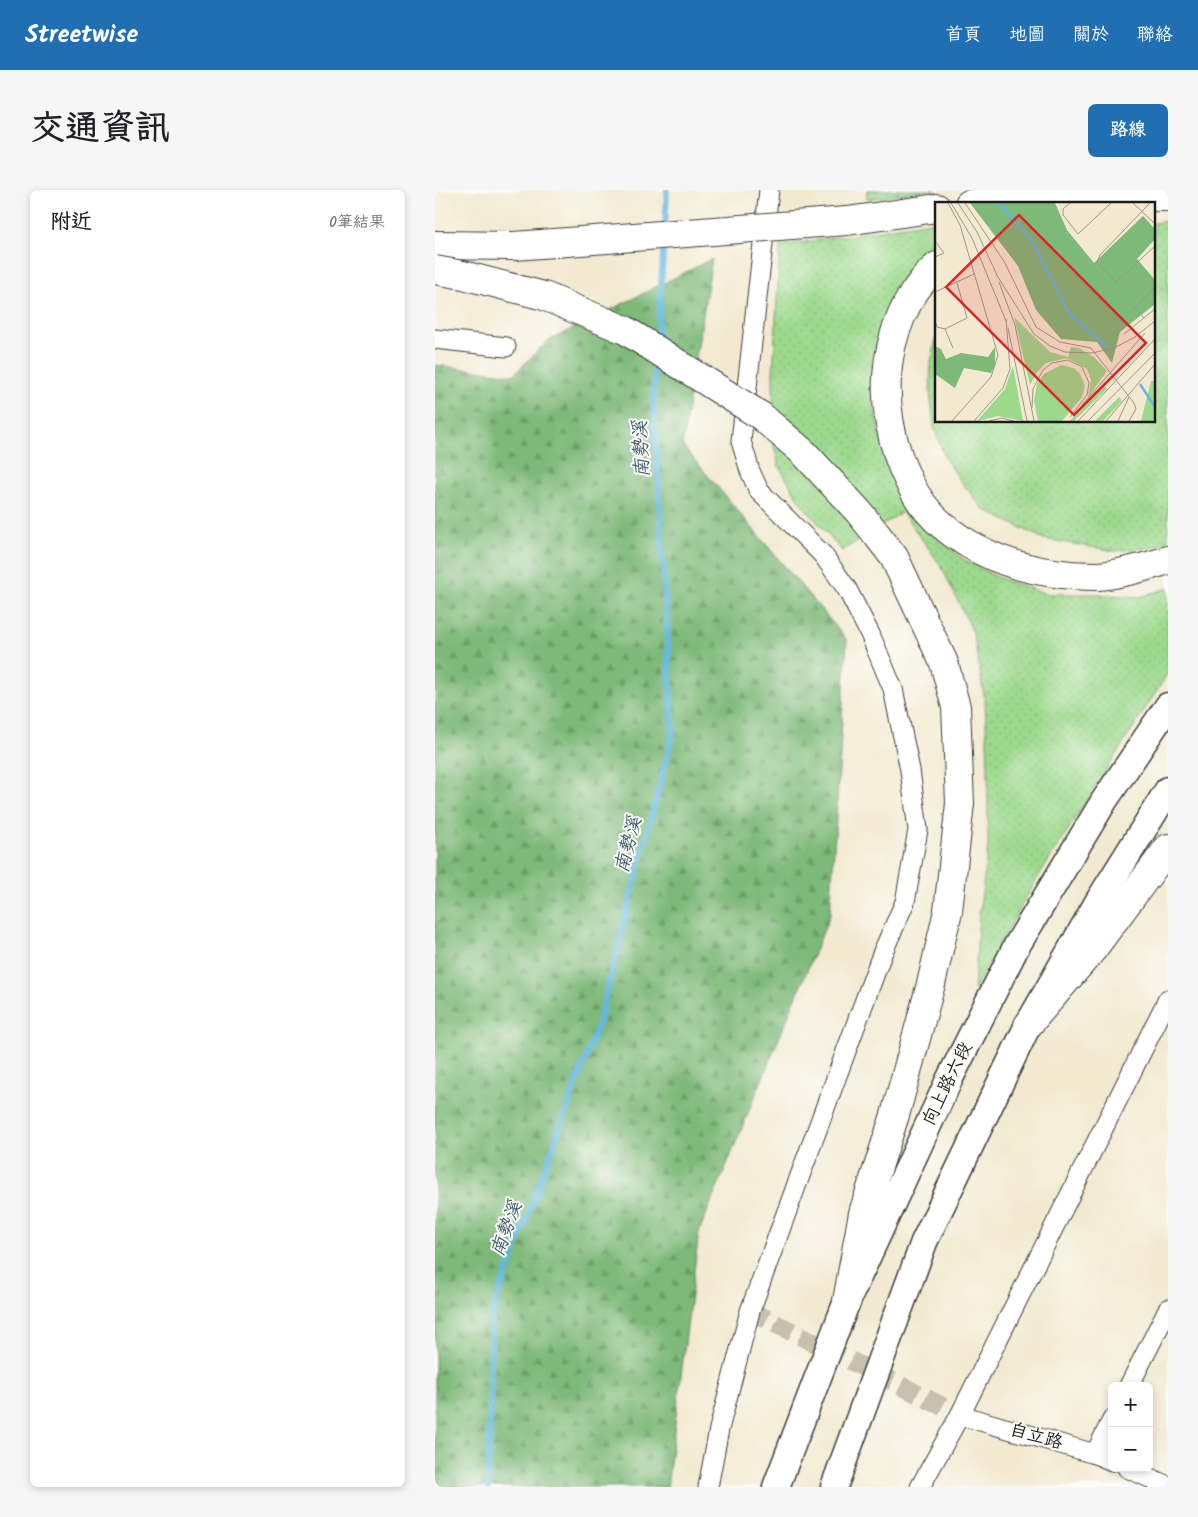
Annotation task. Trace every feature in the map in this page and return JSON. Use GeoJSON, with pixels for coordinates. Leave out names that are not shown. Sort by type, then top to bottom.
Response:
{"type":"FeatureCollection","features":[{"type":"Feature","properties":{"kind":"highway"},"geometry":{"type":"LineString","coordinates":[[983,202],[1024,196],[1168,197]]}},
{"type":"Feature","properties":{"kind":"highway"},"geometry":{"type":"LineString","coordinates":[[1155,208],[1168,205]]}},
{"type":"Feature","properties":{"kind":"highway"},"geometry":{"type":"LineString","coordinates":[[435,245],[514,246],[847,221],[935,208]]}},
{"type":"Feature","properties":{"kind":"highway"},"geometry":{"type":"LineString","coordinates":[[935,268],[929,273],[910,300],[896,330],[888,360],[886,391],[894,446],[905,474],[919,498],[941,524],[969,545],[1017,566],[1055,573],[1100,576],[1152,566],[1168,560]]}},
{"type":"Feature","properties":{"kind":"highway"},"geometry":{"type":"LineString","coordinates":[[435,270],[463,275],[544,296],[625,330],[761,416],[804,453],[874,531],[894,558],[944,663],[956,707],[960,803],[948,911],[931,984],[895,1115],[863,1213],[847,1301]]}},
{"type":"Feature","properties":{"kind":"highway"},"geometry":{"type":"LineString","coordinates":[[1028,1025],[1093,949],[1168,848]]}},
{"type":"Feature","properties":{"kind":"main road","name":"向上路六段"},"geometry":{"type":"LineString","coordinates":[[776,1487],[847,1301],[949,1080],[1016,947],[1104,801],[1168,706]]}},
{"type":"Feature","properties":{"kind":"main road"},"geometry":{"type":"LineString","coordinates":[[834,1487],[924,1242],[1028,1025],[1098,902],[1168,790]]}},
{"type":"Feature","properties":{"kind":"street"},"geometry":{"type":"LineString","coordinates":[[708,1487],[719,1429],[750,1310],[882,954],[905,902],[918,830],[910,770],[893,689],[870,634],[847,589],[823,555],[759,492],[741,441],[769,190]]}},
{"type":"Feature","properties":{"kind":"street"},"geometry":{"type":"LineString","coordinates":[[435,339],[506,347]]}},
{"type":"Feature","properties":{"kind":"street"},"geometry":{"type":"LineString","coordinates":[[921,1487],[960,1415],[1168,999]]}},
{"type":"Feature","properties":{"kind":"street"},"geometry":{"type":"LineString","coordinates":[[1131,1382],[1168,1308]]}},
{"type":"Feature","properties":{"kind":"street","name":"自立路"},"geometry":{"type":"LineString","coordinates":[[960,1415],[1103,1458]]}},
{"type":"Feature","properties":{"kind":"street"},"geometry":{"type":"LineString","coordinates":[[1103,1458],[1110,1427]]}},
{"type":"Feature","properties":{"kind":"street"},"geometry":{"type":"LineString","coordinates":[[1136,1472],[1168,1486]]}},
{"type":"Feature","properties":{"kind":"green space"},"geometry":{"type":"Polygon","coordinates":[[[867,190],[934,190],[867,199],[867,190]]]}},
{"type":"Feature","properties":{"kind":"green space"},"geometry":{"type":"Polygon","coordinates":[[[935,221],[935,256],[909,281],[892,303],[872,356],[872,401],[881,438],[916,517],[939,540],[966,561],[999,578],[1047,594],[1094,594],[1140,597],[1168,588],[1168,673],[1038,877],[974,990],[979,916],[988,846],[988,766],[985,701],[973,632],[940,564],[902,512],[842,551],[800,502],[779,466],[774,446],[773,374],[780,246],[935,221]]]}},
{"type":"Feature","properties":{"kind":"green space"},"geometry":{"type":"Polygon","coordinates":[[[1168,221],[1168,543],[1153,547],[1115,551],[1044,539],[984,510],[945,458],[934,427],[930,391],[931,362],[935,343],[935,422],[1155,422],[1155,223],[1168,221]]]}},
{"type":"Feature","properties":{"kind":"green space"},"geometry":{"type":"Polygon","coordinates":[[[712,259],[682,445],[847,640],[830,915],[699,1232],[667,1487],[435,1487],[435,365],[513,375],[548,341],[712,259]]]}},
{"type":"Feature","properties":{"kind":"waterway","name":"南勢溪"},"geometry":{"type":"LineString","coordinates":[[665,228],[667,190]]}},
{"type":"Feature","properties":{"kind":"waterway","name":"南勢溪"},"geometry":{"type":"LineString","coordinates":[[657,342],[664,240]]}},
{"type":"Feature","properties":{"kind":"waterway","name":"南勢溪"},"geometry":{"type":"LineString","coordinates":[[488,1487],[492,1313],[599,1021],[673,733],[653,395],[656,357]]}},
{"type":"Feature","properties":{"kind":"tunnel"},"geometry":{"type":"LineString","coordinates":[[750,1311],[960,1415]]}}]}
